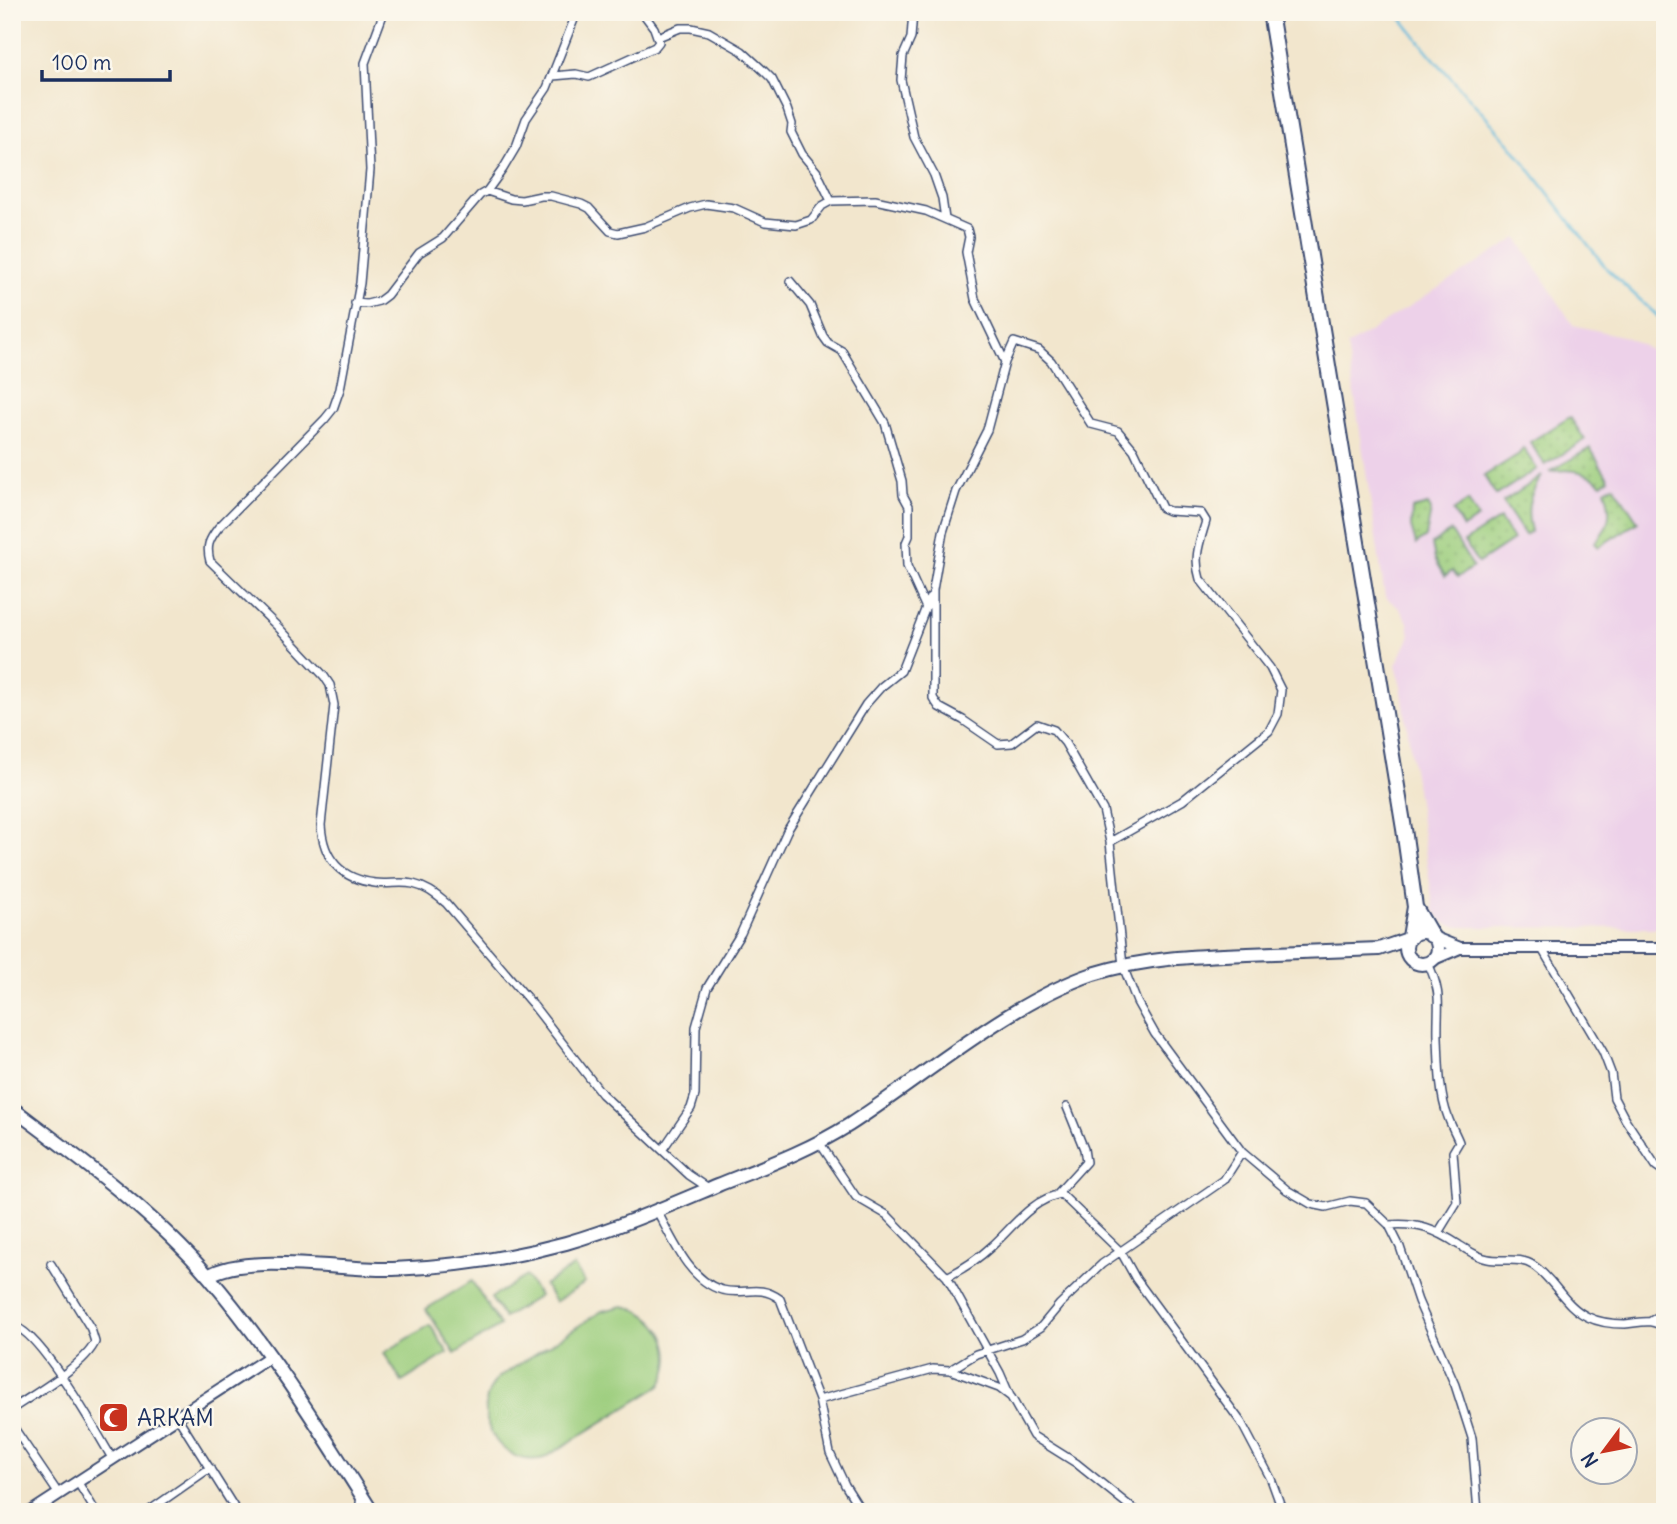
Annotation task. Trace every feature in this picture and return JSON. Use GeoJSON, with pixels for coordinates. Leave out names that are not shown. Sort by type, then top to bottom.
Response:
{"type":"FeatureCollection","features":[{"type":"Feature","properties":{"kind":"highway"},"geometry":{"type":"LineString","coordinates":[[1270,12],[1339,425],[1415,908],[1409,938]]}},
{"type":"Feature","properties":{"kind":"highway"},"geometry":{"type":"LineString","coordinates":[[1415,908],[1433,936]]}},
{"type":"Feature","properties":{"kind":"main road"},"geometry":{"type":"LineString","coordinates":[[208,1276],[222,1268],[238,1265],[297,1264],[371,1269],[448,1264],[563,1243],[657,1211],[819,1142],[1031,1003],[1076,981],[1123,966],[1193,956],[1379,949],[1418,932],[1433,936],[1438,948],[1431,961],[1420,964],[1379,949]]}},
{"type":"Feature","properties":{"kind":"main road"},"geometry":{"type":"LineString","coordinates":[[1409,938],[1406,950],[1412,961]]}},
{"type":"Feature","properties":{"kind":"main road"},"geometry":{"type":"LineString","coordinates":[[12,1108],[128,1196],[208,1276],[271,1356],[372,1512]]}},
{"type":"Feature","properties":{"kind":"street"},"geometry":{"type":"LineString","coordinates":[[384,12],[365,63],[370,170],[367,224],[340,389],[333,409],[218,528],[209,540],[207,550],[210,561],[278,627],[330,685],[334,705],[321,825],[322,843],[328,856],[348,875],[377,884],[414,884],[430,890],[446,903],[533,1005],[602,1094],[689,1175],[710,1189]]}},
{"type":"Feature","properties":{"kind":"street"},"geometry":{"type":"LineString","coordinates":[[355,303],[367,304],[379,301],[387,295],[419,253],[443,238],[480,195],[487,191],[516,147],[526,119],[553,76],[577,12]]}},
{"type":"Feature","properties":{"kind":"street"},"geometry":{"type":"LineString","coordinates":[[553,76],[576,74],[589,77],[654,47],[659,42],[658,37],[642,12]]}},
{"type":"Feature","properties":{"kind":"street"},"geometry":{"type":"LineString","coordinates":[[913,12],[911,38],[903,56],[901,80],[914,137],[934,175],[942,198],[945,219]]}},
{"type":"Feature","properties":{"kind":"street"},"geometry":{"type":"LineString","coordinates":[[658,37],[680,28],[691,27],[709,32],[742,51],[764,71],[772,79],[787,109],[792,132],[802,154],[817,172],[831,201]]}},
{"type":"Feature","properties":{"kind":"street"},"geometry":{"type":"LineString","coordinates":[[487,191],[511,199],[551,196],[581,204],[589,208],[610,231],[618,233],[645,227],[706,204],[734,208],[765,222],[779,225],[805,224],[816,217],[822,206],[831,201],[875,200],[903,205],[967,229],[969,237],[966,252],[975,299],[1005,362]]}},
{"type":"Feature","properties":{"kind":"street"},"geometry":{"type":"LineString","coordinates":[[790,281],[810,305],[828,343],[842,351],[885,423],[902,481],[903,495],[909,506],[907,566],[926,608]]}},
{"type":"Feature","properties":{"kind":"street"},"geometry":{"type":"LineString","coordinates":[[1110,842],[1182,802],[1269,731],[1278,714],[1281,690],[1270,668],[1200,579],[1195,564],[1197,547],[1206,521],[1201,513],[1168,511],[1162,508],[1134,450],[1118,431],[1091,424],[1051,361],[1039,350],[1014,342],[1005,362],[987,430],[957,491],[943,532],[933,590],[933,698],[939,707],[1002,745],[1012,743],[1037,724],[1054,730],[1065,743],[1103,810],[1110,842],[1123,966],[1137,1002],[1155,1034],[1242,1152],[1287,1190],[1311,1204],[1326,1207],[1350,1202],[1366,1203],[1389,1225],[1418,1301],[1455,1385],[1472,1438],[1478,1512]]}},
{"type":"Feature","properties":{"kind":"street"},"geometry":{"type":"LineString","coordinates":[[663,1149],[691,1108],[695,1095],[696,1027],[707,988],[741,933],[787,831],[866,704],[901,671],[933,590]]}},
{"type":"Feature","properties":{"kind":"street"},"geometry":{"type":"LineString","coordinates":[[1433,936],[1460,948],[1665,948]]}},
{"type":"Feature","properties":{"kind":"street"},"geometry":{"type":"LineString","coordinates":[[1437,1233],[1457,1202],[1453,1152],[1459,1142],[1445,1105],[1438,1035],[1440,996],[1431,961],[1460,948]]}},
{"type":"Feature","properties":{"kind":"street"},"geometry":{"type":"LineString","coordinates":[[1542,949],[1603,1052],[1611,1073],[1614,1098],[1652,1159],[1665,1171]]}},
{"type":"Feature","properties":{"kind":"street"},"geometry":{"type":"LineString","coordinates":[[947,1277],[963,1269],[989,1249],[1018,1218],[1056,1195],[1086,1161],[1066,1107]]}},
{"type":"Feature","properties":{"kind":"street"},"geometry":{"type":"LineString","coordinates":[[819,1142],[856,1197],[887,1215],[947,1277],[1033,1436],[1076,1463],[1137,1512]]}},
{"type":"Feature","properties":{"kind":"street"},"geometry":{"type":"LineString","coordinates":[[950,1370],[986,1350],[1021,1339],[1041,1327],[1060,1304],[1102,1264],[1224,1180],[1242,1152]]}},
{"type":"Feature","properties":{"kind":"street"},"geometry":{"type":"LineString","coordinates":[[1056,1195],[1068,1199],[1121,1252],[1136,1279],[1241,1422],[1266,1469],[1283,1512]]}},
{"type":"Feature","properties":{"kind":"street"},"geometry":{"type":"LineString","coordinates":[[657,1211],[681,1254],[706,1282],[722,1290],[769,1291],[779,1299],[819,1400],[830,1452],[845,1485],[862,1512]]}},
{"type":"Feature","properties":{"kind":"street"},"geometry":{"type":"LineString","coordinates":[[1389,1225],[1419,1225],[1490,1260],[1524,1260],[1546,1276],[1573,1309],[1588,1317],[1624,1324],[1651,1321],[1665,1312]]}},
{"type":"Feature","properties":{"kind":"street"},"geometry":{"type":"LineString","coordinates":[[12,1409],[61,1376],[91,1350],[95,1342],[91,1329],[51,1264]]}},
{"type":"Feature","properties":{"kind":"street"},"geometry":{"type":"LineString","coordinates":[[1651,1321],[1665,1329]]}},
{"type":"Feature","properties":{"kind":"street"},"geometry":{"type":"LineString","coordinates":[[12,1326],[19,1326],[33,1337],[61,1376],[112,1458]]}},
{"type":"Feature","properties":{"kind":"street"},"geometry":{"type":"LineString","coordinates":[[31,1512],[271,1356]]}},
{"type":"Feature","properties":{"kind":"street"},"geometry":{"type":"LineString","coordinates":[[819,1400],[922,1371],[950,1370],[999,1388],[1011,1396]]}},
{"type":"Feature","properties":{"kind":"street"},"geometry":{"type":"LineString","coordinates":[[178,1418],[237,1512]]}},
{"type":"Feature","properties":{"kind":"street"},"geometry":{"type":"LineString","coordinates":[[12,1425],[58,1493]]}},
{"type":"Feature","properties":{"kind":"street"},"geometry":{"type":"LineString","coordinates":[[147,1512],[210,1468]]}},
{"type":"Feature","properties":{"kind":"street"},"geometry":{"type":"LineString","coordinates":[[77,1481],[96,1512]]}},
{"type":"Feature","properties":{"kind":"street"},"geometry":{"type":"LineString","coordinates":[[359,1512],[361,1494]]}},
{"type":"Feature","properties":{"kind":"shaded area"},"geometry":{"type":"Polygon","coordinates":[[[1517,238],[1573,325],[1626,337],[1665,357],[1665,928],[1459,927],[1446,924],[1434,911],[1396,665],[1410,636],[1408,622],[1399,608],[1385,597],[1347,346],[1517,238]]]}},
{"type":"Feature","properties":{"kind":"green space"},"geometry":{"type":"Polygon","coordinates":[[[1570,417],[1585,440],[1545,465],[1530,442],[1570,417]]]}},
{"type":"Feature","properties":{"kind":"green space"},"geometry":{"type":"Polygon","coordinates":[[[1523,448],[1537,469],[1496,495],[1484,476],[1519,454],[1523,448]]]}},
{"type":"Feature","properties":{"kind":"green space"},"geometry":{"type":"Polygon","coordinates":[[[1590,448],[1609,479],[1602,484],[1577,471],[1549,472],[1590,448]]]}},
{"type":"Feature","properties":{"kind":"green space"},"geometry":{"type":"Polygon","coordinates":[[[1542,476],[1531,496],[1528,516],[1531,531],[1525,535],[1503,502],[1542,476]]]}},
{"type":"Feature","properties":{"kind":"green space"},"geometry":{"type":"Polygon","coordinates":[[[1614,485],[1638,522],[1598,547],[1595,542],[1609,518],[1605,490],[1614,485]]]}},
{"type":"Feature","properties":{"kind":"green space"},"geometry":{"type":"Polygon","coordinates":[[[1468,501],[1478,518],[1463,528],[1453,511],[1468,501]]]}},
{"type":"Feature","properties":{"kind":"green space"},"geometry":{"type":"Polygon","coordinates":[[[1428,505],[1431,510],[1426,537],[1416,544],[1411,527],[1412,509],[1428,505]]]}},
{"type":"Feature","properties":{"kind":"green space"},"geometry":{"type":"Polygon","coordinates":[[[1500,519],[1513,540],[1478,563],[1464,542],[1500,519]]]}},
{"type":"Feature","properties":{"kind":"green space"},"geometry":{"type":"Polygon","coordinates":[[[1451,531],[1473,567],[1458,577],[1452,571],[1445,576],[1435,559],[1432,544],[1451,531]]]}},
{"type":"Feature","properties":{"kind":"green space"},"geometry":{"type":"Polygon","coordinates":[[[574,1266],[585,1283],[555,1302],[544,1285],[574,1266]]]}},
{"type":"Feature","properties":{"kind":"green space"},"geometry":{"type":"Polygon","coordinates":[[[526,1276],[539,1296],[504,1318],[491,1298],[526,1276]]]}},
{"type":"Feature","properties":{"kind":"green space"},"geometry":{"type":"Polygon","coordinates":[[[472,1281],[500,1326],[455,1354],[426,1309],[472,1281]]]}},
{"type":"Feature","properties":{"kind":"green space"},"geometry":{"type":"Polygon","coordinates":[[[623,1306],[648,1316],[664,1336],[669,1360],[660,1386],[544,1458],[528,1459],[513,1455],[501,1447],[492,1435],[486,1406],[489,1391],[498,1378],[602,1311],[623,1306]]]}},
{"type":"Feature","properties":{"kind":"green space"},"geometry":{"type":"Polygon","coordinates":[[[430,1325],[448,1353],[402,1382],[384,1353],[430,1325]]]}},
{"type":"Feature","properties":{"kind":"waterway"},"geometry":{"type":"LineString","coordinates":[[1396,12],[1511,145],[1607,269],[1665,323]]}},
{"type":"Feature","properties":{"kind":"place","name":"ARKAM"},"geometry":{"type":"Point","coordinates":[114,1417]}}]}
